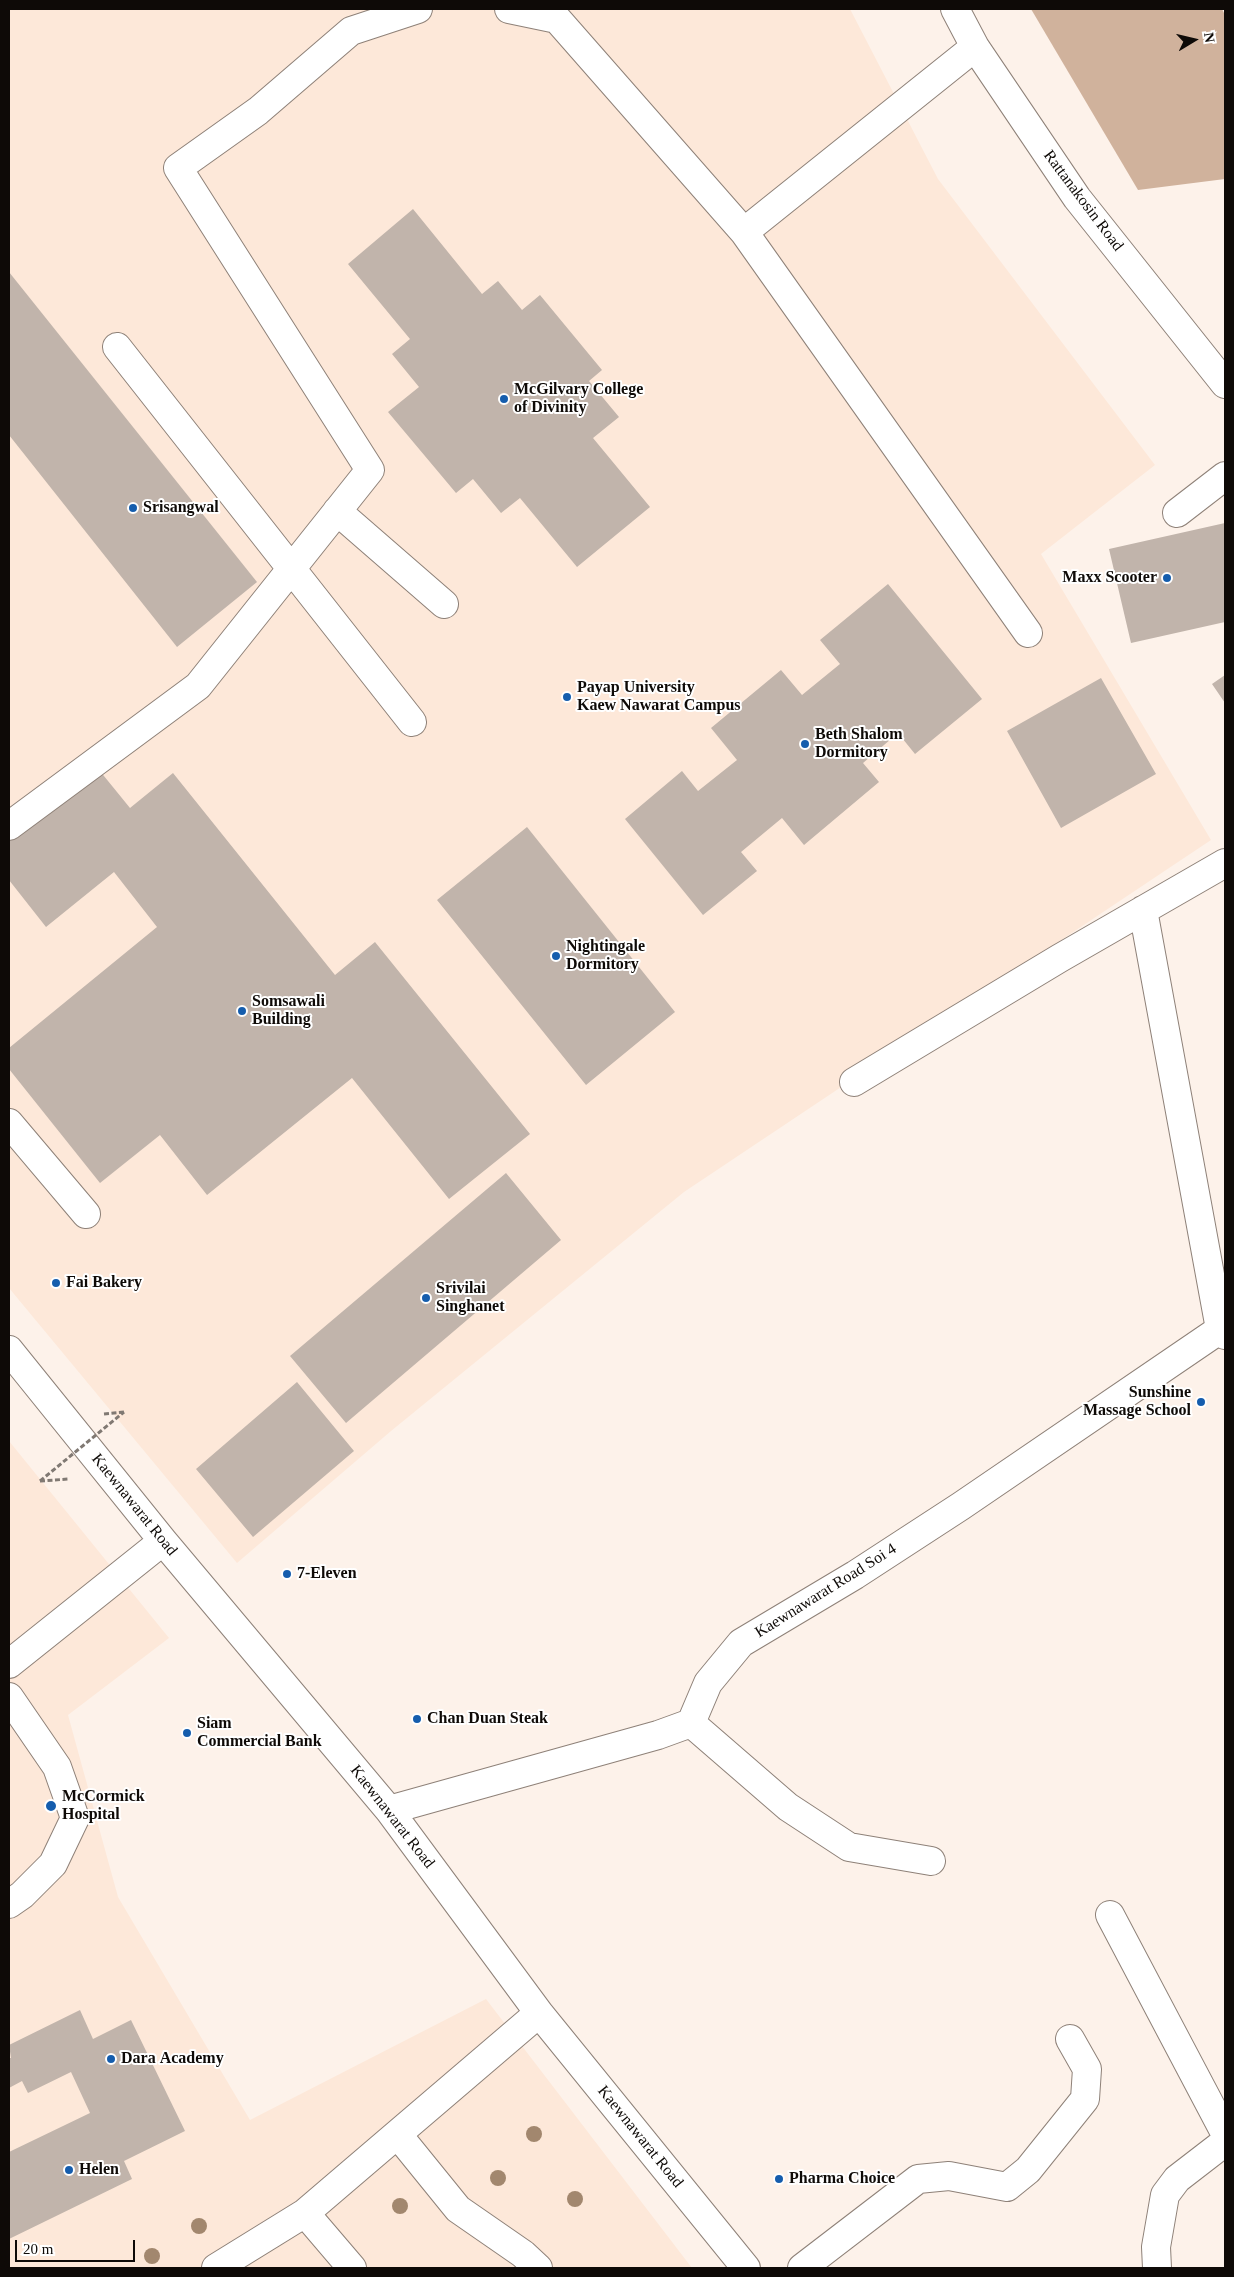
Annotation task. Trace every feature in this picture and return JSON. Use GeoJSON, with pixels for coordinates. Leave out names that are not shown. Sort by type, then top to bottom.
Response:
{"type":"FeatureCollection","features":[{"type":"Feature","properties":{"kind":"street"},"geometry":{"type":"LineString","coordinates":[[9,826],[198,686],[370,470],[178,168],[258,111],[351,31],[418,9]]}},
{"type":"Feature","properties":{"kind":"street"},"geometry":{"type":"LineString","coordinates":[[509,9],[557,19],[744,232],[1028,633]]}},
{"type":"Feature","properties":{"kind":"street","name":"Rattanakosin Road"},"geometry":{"type":"LineString","coordinates":[[955,9],[974,48],[1077,198],[1225,384]]}},
{"type":"Feature","properties":{"kind":"street"},"geometry":{"type":"LineString","coordinates":[[744,232],[974,48]]}},
{"type":"Feature","properties":{"kind":"street"},"geometry":{"type":"LineString","coordinates":[[117,347],[412,722]]}},
{"type":"Feature","properties":{"kind":"street"},"geometry":{"type":"LineString","coordinates":[[1177,513],[1225,476]]}},
{"type":"Feature","properties":{"kind":"street"},"geometry":{"type":"LineString","coordinates":[[337,511],[444,604]]}},
{"type":"Feature","properties":{"kind":"street"},"geometry":{"type":"LineString","coordinates":[[854,1082],[1225,863]]}},
{"type":"Feature","properties":{"kind":"street"},"geometry":{"type":"LineString","coordinates":[[1143,910],[1224,1330]]}},
{"type":"Feature","properties":{"kind":"street"},"geometry":{"type":"LineString","coordinates":[[9,1123],[86,1214]]}},
{"type":"Feature","properties":{"kind":"street","name":"Kaewnawarat Road Soi 4"},"geometry":{"type":"LineString","coordinates":[[691,1723],[708,1683],[741,1643],[855,1575],[1224,1330]]}},
{"type":"Feature","properties":{"kind":"street","name":"Kaewnawarat Road"},"geometry":{"type":"LineString","coordinates":[[9,1350],[164,1541],[389,1810],[539,2013],[746,2268]]}},
{"type":"Feature","properties":{"kind":"street"},"geometry":{"type":"LineString","coordinates":[[9,1664],[164,1541]]}},
{"type":"Feature","properties":{"kind":"street"},"geometry":{"type":"LineString","coordinates":[[9,1696],[57,1767],[75,1818],[53,1864],[22,1895],[9,1904]]}},
{"type":"Feature","properties":{"kind":"street"},"geometry":{"type":"LineString","coordinates":[[389,1810],[658,1735],[691,1723],[788,1807],[849,1847],[931,1861]]}},
{"type":"Feature","properties":{"kind":"street"},"geometry":{"type":"LineString","coordinates":[[1110,1915],[1225,2133]]}},
{"type":"Feature","properties":{"kind":"street"},"geometry":{"type":"LineString","coordinates":[[216,2268],[305,2214],[539,2013]]}},
{"type":"Feature","properties":{"kind":"street"},"geometry":{"type":"LineString","coordinates":[[802,2268],[918,2179],[949,2176],[1007,2187],[1028,2170],[1085,2100],[1087,2068],[1070,2039]]}},
{"type":"Feature","properties":{"kind":"street"},"geometry":{"type":"LineString","coordinates":[[398,2135],[458,2209],[523,2254],[538,2268]]}},
{"type":"Feature","properties":{"kind":"street"},"geometry":{"type":"LineString","coordinates":[[1157,2268],[1156,2247],[1165,2195],[1177,2179],[1225,2142]]}},
{"type":"Feature","properties":{"kind":"street"},"geometry":{"type":"LineString","coordinates":[[305,2214],[352,2268]]}},
{"type":"Feature","properties":{"kind":"path"},"geometry":{"type":"LineString","coordinates":[[40,1481],[124,1412]]}},
{"type":"Feature","properties":{"kind":"shaded area","name":"Payap University Kaew Nawarat Campus"},"geometry":{"type":"Polygon","coordinates":[[[9,9],[850,9],[938,179],[1155,465],[1041,554],[1211,840],[684,1192],[391,1431],[237,1563],[9,1288],[9,9]]]}},
{"type":"Feature","properties":{"kind":"shaded area"},"geometry":{"type":"Polygon","coordinates":[[[1031,9],[1222,9],[1225,15],[1225,179],[1138,190],[1031,9]]]}},
{"type":"Feature","properties":{"kind":"shaded area","name":"Dara Academy"},"geometry":{"type":"Polygon","coordinates":[[[9,1441],[169,1638],[68,1715],[118,1897],[250,2120],[486,1999],[692,2268],[9,2268],[9,1441]]]}},
{"type":"Feature","properties":{"kind":"building","name":"McGilvary College of Divinity"},"geometry":{"type":"Polygon","coordinates":[[[413,209],[482,294],[498,281],[522,310],[540,295],[602,370],[589,381],[619,417],[593,438],[650,507],[577,567],[520,498],[501,513],[473,479],[456,493],[388,412],[419,387],[392,354],[410,339],[348,264],[413,209]]]}},
{"type":"Feature","properties":{"kind":"building","name":"Srisangwal"},"geometry":{"type":"Polygon","coordinates":[[[9,272],[257,582],[177,647],[9,435],[9,272]]]}},
{"type":"Feature","properties":{"kind":"building"},"geometry":{"type":"Polygon","coordinates":[[[1225,523],[1225,622],[1131,643],[1109,549],[1225,523]]]}},
{"type":"Feature","properties":{"kind":"building","name":"Beth Shalom Dormitory"},"geometry":{"type":"Polygon","coordinates":[[[888,584],[982,699],[915,754],[898,733],[863,763],[879,782],[804,845],[782,818],[741,852],[757,871],[703,915],[625,819],[682,771],[698,791],[737,760],[711,728],[781,670],[802,695],[840,664],[820,640],[888,584]]]}},
{"type":"Feature","properties":{"kind":"building"},"geometry":{"type":"Polygon","coordinates":[[[1225,675],[1225,703],[1212,684],[1225,675]]]}},
{"type":"Feature","properties":{"kind":"building"},"geometry":{"type":"Polygon","coordinates":[[[1101,678],[1156,774],[1061,828],[1007,731],[1101,678]]]}},
{"type":"Feature","properties":{"kind":"building","name":"Somsawali Building"},"geometry":{"type":"Polygon","coordinates":[[[95,765],[130,808],[173,773],[335,975],[375,942],[530,1134],[449,1199],[352,1078],[207,1195],[160,1135],[100,1183],[9,1069],[9,1048],[157,927],[114,872],[46,927],[9,880],[9,835],[95,765]]]}},
{"type":"Feature","properties":{"kind":"building","name":"Nightingale Dormitory"},"geometry":{"type":"Polygon","coordinates":[[[527,827],[675,1012],[586,1085],[437,900],[527,827]]]}},
{"type":"Feature","properties":{"kind":"building","name":"Srivilai Singhanet"},"geometry":{"type":"Polygon","coordinates":[[[506,1173],[561,1240],[346,1423],[290,1356],[506,1173]]]}},
{"type":"Feature","properties":{"kind":"building"},"geometry":{"type":"Polygon","coordinates":[[[297,1382],[354,1451],[253,1537],[196,1469],[297,1382]]]}},
{"type":"Feature","properties":{"kind":"building"},"geometry":{"type":"Polygon","coordinates":[[[80,2010],[93,2039],[131,2020],[185,2131],[124,2161],[132,2179],[9,2239],[9,2152],[90,2113],[71,2072],[28,2093],[22,2081],[9,2088],[9,2058],[11,2058],[9,2045],[80,2010]]]}},
{"type":"Feature","properties":{"kind":"place","name":"McGilvary College of Divinity"},"geometry":{"type":"Point","coordinates":[504,399]}},
{"type":"Feature","properties":{"kind":"place","name":"Srisangwal"},"geometry":{"type":"Point","coordinates":[133,508]}},
{"type":"Feature","properties":{"kind":"place","name":"Maxx Scooter"},"geometry":{"type":"Point","coordinates":[1167,578]}},
{"type":"Feature","properties":{"kind":"place","name":"Payap University Kaew Nawarat Campus"},"geometry":{"type":"Point","coordinates":[567,697]}},
{"type":"Feature","properties":{"kind":"place","name":"Beth Shalom Dormitory"},"geometry":{"type":"Point","coordinates":[805,744]}},
{"type":"Feature","properties":{"kind":"place","name":"Nightingale Dormitory"},"geometry":{"type":"Point","coordinates":[556,956]}},
{"type":"Feature","properties":{"kind":"place","name":"Somsawali Building"},"geometry":{"type":"Point","coordinates":[242,1011]}},
{"type":"Feature","properties":{"kind":"place","name":"Fai Bakery"},"geometry":{"type":"Point","coordinates":[56,1283]}},
{"type":"Feature","properties":{"kind":"place","name":"Srivilai Singhanet"},"geometry":{"type":"Point","coordinates":[426,1298]}},
{"type":"Feature","properties":{"kind":"place","name":"Sunshine Massage School"},"geometry":{"type":"Point","coordinates":[1201,1402]}},
{"type":"Feature","properties":{"kind":"place","name":"7-Eleven"},"geometry":{"type":"Point","coordinates":[287,1574]}},
{"type":"Feature","properties":{"kind":"place","name":"Chan Duan Steak"},"geometry":{"type":"Point","coordinates":[417,1719]}},
{"type":"Feature","properties":{"kind":"place","name":"Siam Commercial Bank"},"geometry":{"type":"Point","coordinates":[187,1733]}},
{"type":"Feature","properties":{"kind":"place","name":"McCormick Hospital"},"geometry":{"type":"Point","coordinates":[51,1806]}},
{"type":"Feature","properties":{"kind":"place","name":"Dara Academy"},"geometry":{"type":"Point","coordinates":[111,2059]}},
{"type":"Feature","properties":{"kind":"place","name":"Helen"},"geometry":{"type":"Point","coordinates":[69,2170]}},
{"type":"Feature","properties":{"kind":"place","name":"Pharma Choice"},"geometry":{"type":"Point","coordinates":[779,2179]}}]}
